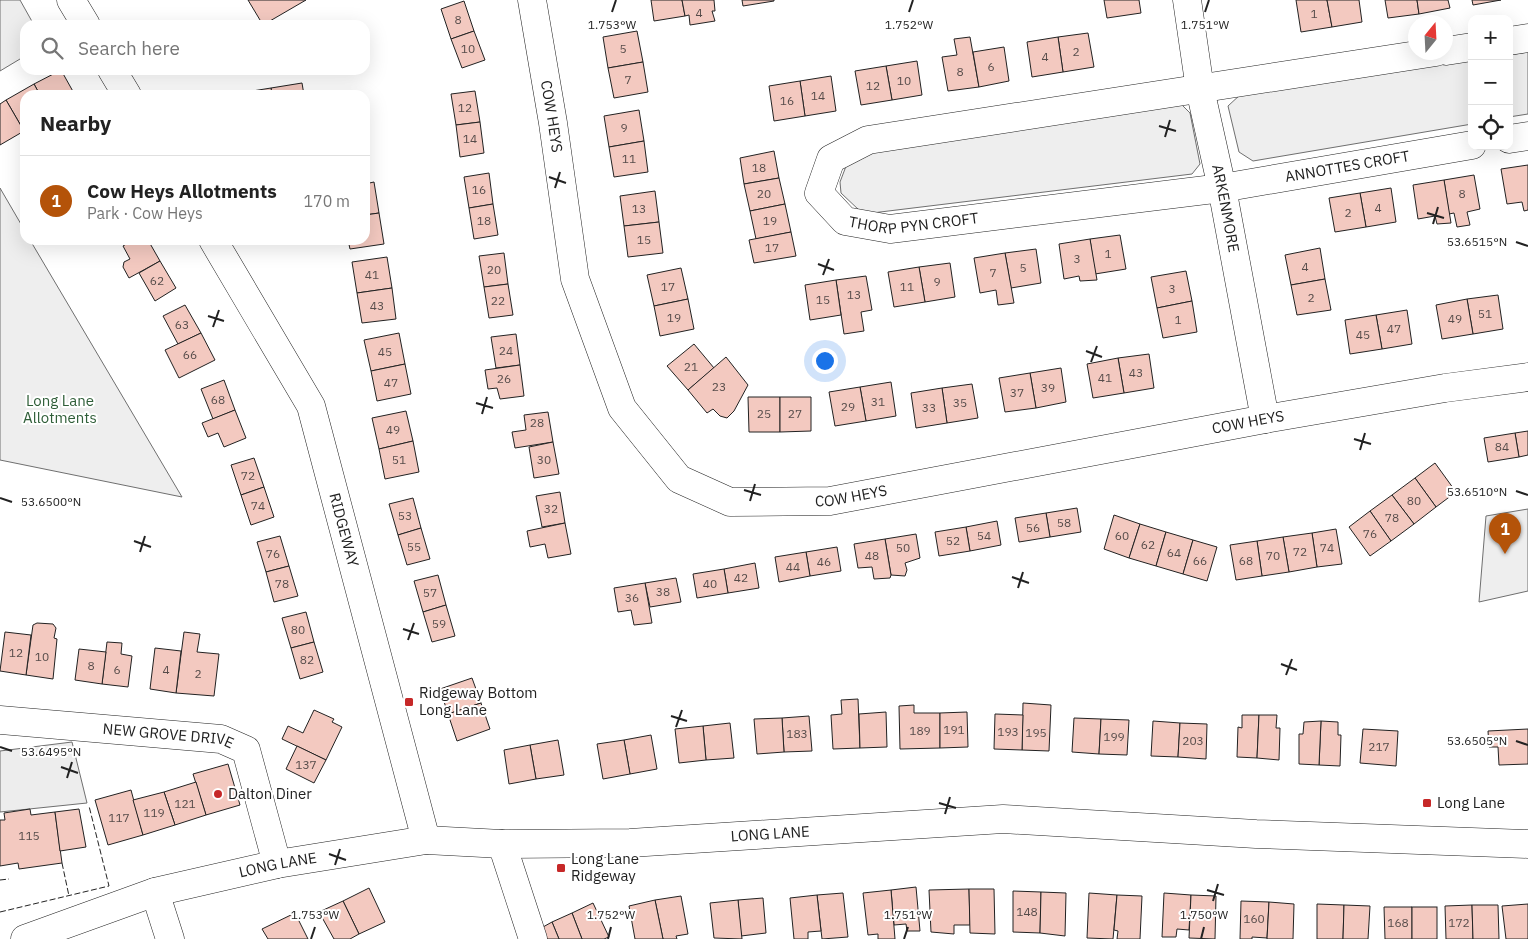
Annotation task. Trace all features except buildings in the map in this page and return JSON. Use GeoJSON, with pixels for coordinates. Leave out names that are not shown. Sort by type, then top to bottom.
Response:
{"type":"FeatureCollection","features":[{"type":"Feature","properties":{"kind":"street"},"geometry":{"type":"LineString","coordinates":[[71,0],[83,20]]}},
{"type":"Feature","properties":{"kind":"street","name":"COW HEYS"},"geometry":{"type":"LineString","coordinates":[[532,0],[553,123],[575,279],[622,408],[678,479],[730,502],[830,502],[1265,419],[1446,388],[1528,377]]}},
{"type":"Feature","properties":{"kind":"street","name":"ARKENMORE"},"geometry":{"type":"LineString","coordinates":[[1187,0],[1200,89],[1222,188],[1265,419]]}},
{"type":"Feature","properties":{"kind":"street"},"geometry":{"type":"LineString","coordinates":[[1513,40],[1528,38]]}},
{"type":"Feature","properties":{"kind":"street"},"geometry":{"type":"LineString","coordinates":[[1453,50],[1468,48]]}},
{"type":"Feature","properties":{"kind":"street"},"geometry":{"type":"LineString","coordinates":[[1200,89],[1408,56]]}},
{"type":"Feature","properties":{"kind":"street"},"geometry":{"type":"LineString","coordinates":[[115,75],[124,90]]}},
{"type":"Feature","properties":{"kind":"street","name":"THORP PYN CROFT"},"geometry":{"type":"LineString","coordinates":[[1200,89],[868,140],[830,159],[819,194],[845,221],[890,229],[1222,188]]}},
{"type":"Feature","properties":{"kind":"street"},"geometry":{"type":"LineString","coordinates":[[1513,138],[1528,136]]}},
{"type":"Feature","properties":{"kind":"street","name":"ANNOTTES CROFT"},"geometry":{"type":"LineString","coordinates":[[1222,188],[1468,146]]}},
{"type":"Feature","properties":{"kind":"street","name":"RIDGEWAY"},"geometry":{"type":"LineString","coordinates":[[216,245],[310,406],[426,840]]}},
{"type":"Feature","properties":{"kind":"street","name":"NEW GROVE DRIVE"},"geometry":{"type":"LineString","coordinates":[[0,720],[221,739],[246,750],[277,864]]}},
{"type":"Feature","properties":{"kind":"street","name":"LONG LANE"},"geometry":{"type":"LineString","coordinates":[[25,939],[155,892],[277,864],[426,840],[502,844],[630,843],[1003,819],[1256,834],[1528,844]]}},
{"type":"Feature","properties":{"kind":"street"},"geometry":{"type":"LineString","coordinates":[[502,844],[533,939]]}},
{"type":"Feature","properties":{"kind":"street"},"geometry":{"type":"LineString","coordinates":[[155,892],[170,939]]}},
{"type":"Feature","properties":{"kind":"green space"},"geometry":{"type":"Polygon","coordinates":[[[1528,52],[1528,114],[1513,116],[1513,60],[1513,54],[1528,52]]]}},
{"type":"Feature","properties":{"kind":"green space"},"geometry":{"type":"Polygon","coordinates":[[[1468,61],[1468,125],[1253,161],[1239,152],[1228,106],[1241,94],[1468,61]]]}},
{"type":"Feature","properties":{"kind":"green space"},"geometry":{"type":"Polygon","coordinates":[[[1181,104],[1190,113],[1200,164],[1192,174],[872,213],[860,211],[841,193],[840,182],[848,161],[866,152],[1181,104]]]}},
{"type":"Feature","properties":{"kind":"green space","name":"Long Lane Allotments"},"geometry":{"type":"Polygon","coordinates":[[[0,188],[20,222],[20,245],[33,245],[182,497],[0,460],[0,188]]]}},
{"type":"Feature","properties":{"kind":"green space"},"geometry":{"type":"Polygon","coordinates":[[[1528,509],[1528,591],[1479,602],[1486,516],[1528,509]]]}},
{"type":"Feature","properties":{"kind":"shaded area"},"geometry":{"type":"Polygon","coordinates":[[[0,0],[20,0],[31,20],[20,20],[20,59],[0,71],[0,0]]]}},
{"type":"Feature","properties":{"kind":"shaded area"},"geometry":{"type":"Polygon","coordinates":[[[72,742],[87,803],[0,812],[0,751],[72,742]]]}},
{"type":"Feature","properties":{"kind":"fence"},"geometry":{"type":"LineString","coordinates":[[0,912],[109,886],[89,806]]}},
{"type":"Feature","properties":{"kind":"fence"},"geometry":{"type":"LineString","coordinates":[[62,863],[69,896]]}},
{"type":"Feature","properties":{"kind":"fence"},"geometry":{"type":"LineString","coordinates":[[0,880],[9,879]]}},
{"type":"Feature","properties":{"kind":"place","name":"Cow Heys Allotments"},"geometry":{"type":"Point","coordinates":[1505,554]}},
{"type":"Feature","properties":{"kind":"place","name":"Ridgeway Bottom Long Lane"},"geometry":{"type":"Point","coordinates":[409,702]}},
{"type":"Feature","properties":{"kind":"place","name":"Dalton Diner"},"geometry":{"type":"Point","coordinates":[218,794]}},
{"type":"Feature","properties":{"kind":"place","name":"Long Lane"},"geometry":{"type":"Point","coordinates":[1427,803]}},
{"type":"Feature","properties":{"kind":"place","name":"Long Lane Ridgeway"},"geometry":{"type":"Point","coordinates":[561,868]}}]}
